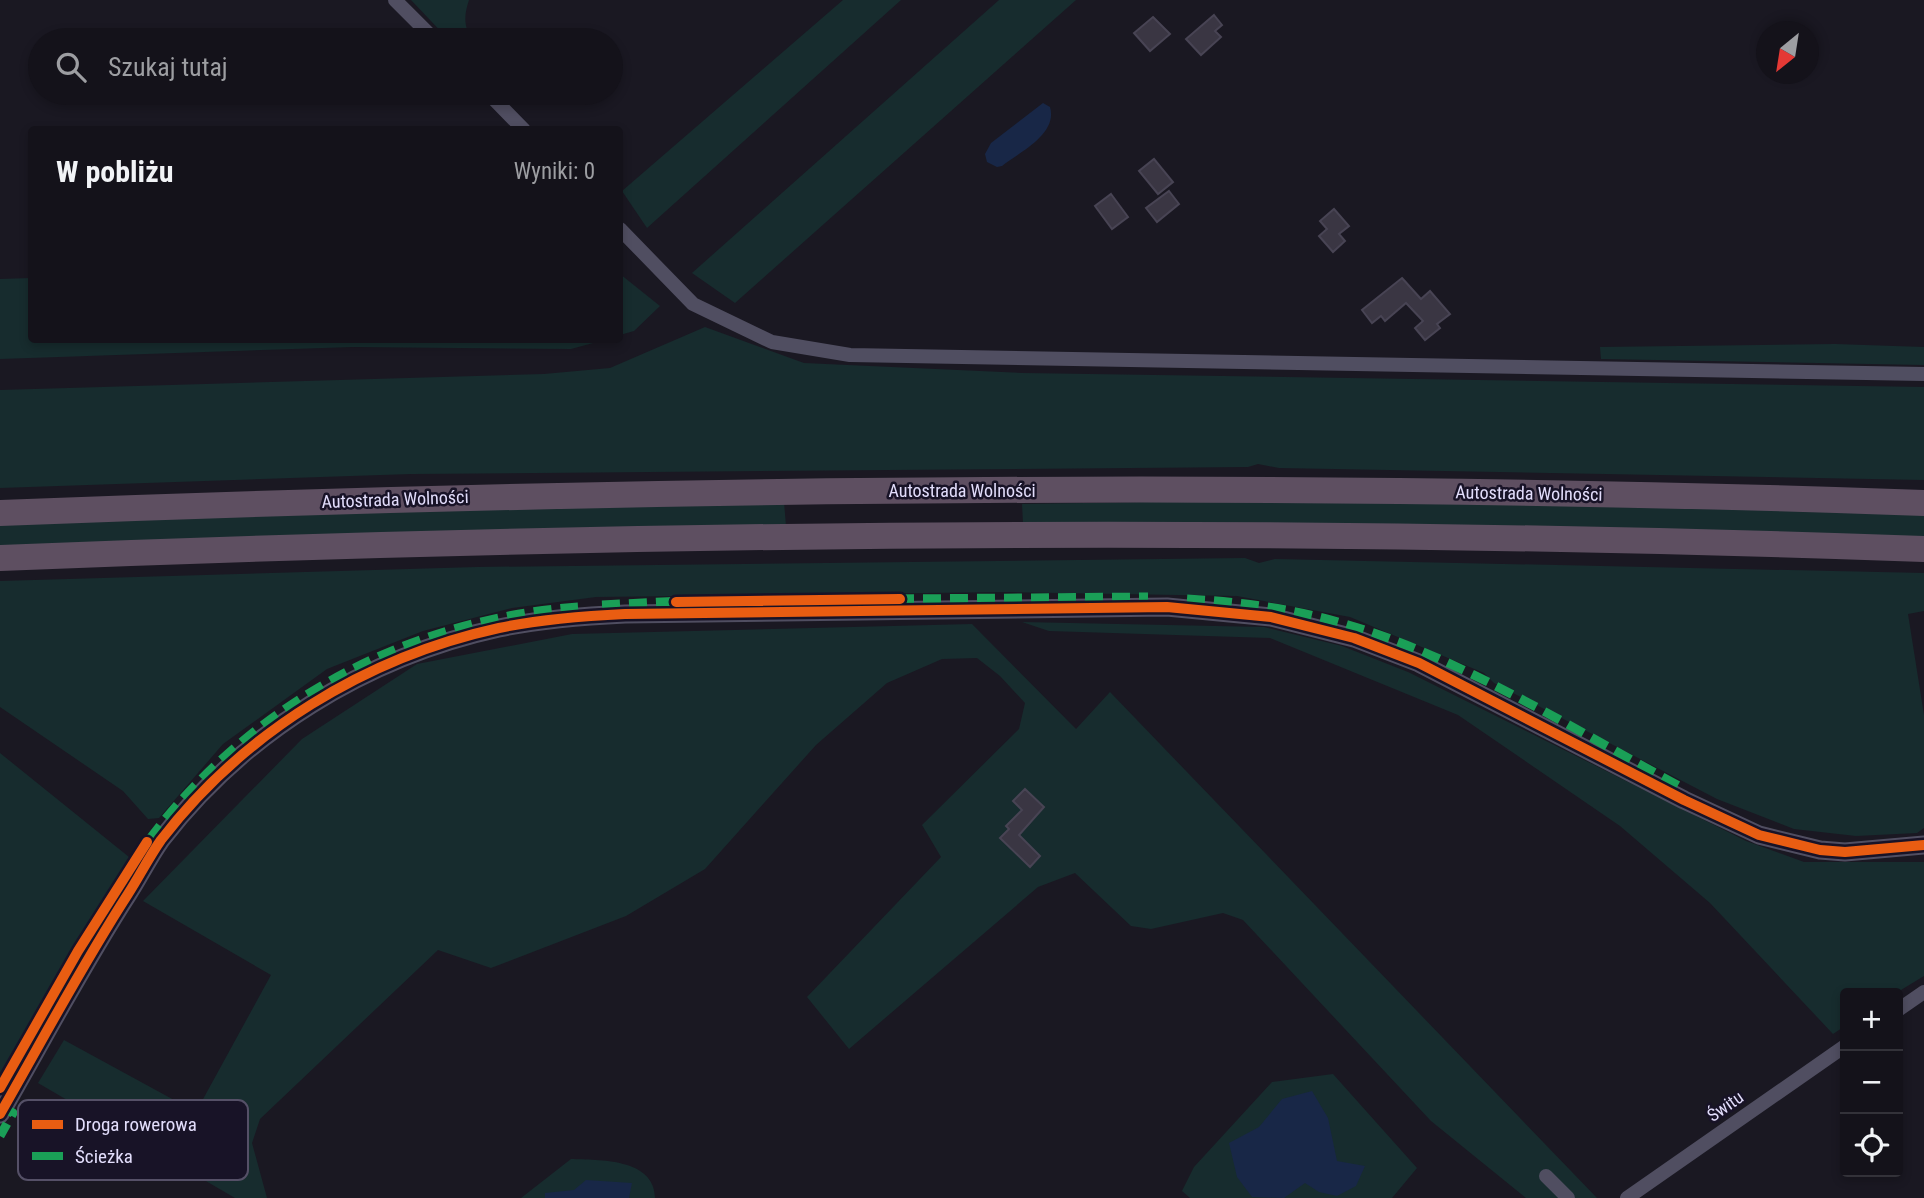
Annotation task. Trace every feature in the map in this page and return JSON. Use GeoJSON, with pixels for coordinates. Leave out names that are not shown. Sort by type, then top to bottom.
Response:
{"type":"FeatureCollection","features":[{"type":"Feature","properties":{"kind":"highway","name":"Autostrada Wolności"},"geometry":{"type":"LineString","coordinates":[[0,513],[490,496],[1068,489],[1496,491],[1924,503]]}},
{"type":"Feature","properties":{"kind":"highway"},"geometry":{"type":"LineString","coordinates":[[0,558],[533,543],[982,536],[1438,537],[1924,549]]}},
{"type":"Feature","properties":{"kind":"street"},"geometry":{"type":"LineString","coordinates":[[396,0],[423,28]]}},
{"type":"Feature","properties":{"kind":"street"},"geometry":{"type":"LineString","coordinates":[[500,105],[520,126]]}},
{"type":"Feature","properties":{"kind":"street"},"geometry":{"type":"LineString","coordinates":[[623,232],[693,304],[772,342],[822,352],[850,355],[1924,374]]}},
{"type":"Feature","properties":{"kind":"street"},"geometry":{"type":"LineString","coordinates":[[0,1114],[105,929],[159,843],[212,782],[235,761],[316,701],[388,663],[498,628],[561,618],[625,614],[1167,607],[1270,617],[1354,638],[1419,663],[1684,800],[1759,835],[1820,850],[1845,852],[1924,845]]}},
{"type":"Feature","properties":{"kind":"street"},"geometry":{"type":"LineString","coordinates":[[1903,1007],[1924,992]]}},
{"type":"Feature","properties":{"kind":"street","name":"Świtu"},"geometry":{"type":"LineString","coordinates":[[1627,1198],[1840,1049]]}},
{"type":"Feature","properties":{"kind":"street"},"geometry":{"type":"LineString","coordinates":[[1546,1176],[1568,1198]]}},
{"type":"Feature","properties":{"kind":"green space"},"geometry":{"type":"Polygon","coordinates":[[[411,0],[469,0],[465,21],[467,28],[438,28],[411,0]]]}},
{"type":"Feature","properties":{"kind":"green space"},"geometry":{"type":"Polygon","coordinates":[[[843,0],[901,0],[647,228],[623,190],[843,0]]]}},
{"type":"Feature","properties":{"kind":"green space"},"geometry":{"type":"Polygon","coordinates":[[[999,0],[1076,0],[735,303],[692,273],[999,0]]]}},
{"type":"Feature","properties":{"kind":"green space"},"geometry":{"type":"Polygon","coordinates":[[[623,276],[660,306],[634,331],[623,334],[623,276]]]}},
{"type":"Feature","properties":{"kind":"green space"},"geometry":{"type":"Polygon","coordinates":[[[28,278],[28,343],[593,343],[571,349],[353,347],[0,359],[0,279],[28,278]]]}},
{"type":"Feature","properties":{"kind":"green space"},"geometry":{"type":"Polygon","coordinates":[[[705,327],[804,363],[1023,373],[1924,387],[1924,480],[1279,468],[1258,464],[1248,467],[411,474],[0,488],[0,390],[544,374],[610,368],[705,327]]]}},
{"type":"Feature","properties":{"kind":"green space"},"geometry":{"type":"Polygon","coordinates":[[[1835,344],[1924,347],[1924,365],[1601,359],[1600,347],[1835,344]]]}},
{"type":"Feature","properties":{"kind":"green space"},"geometry":{"type":"Polygon","coordinates":[[[1338,499],[1924,513],[1924,539],[1023,523],[1022,504],[1338,499]]]}},
{"type":"Feature","properties":{"kind":"green space"},"geometry":{"type":"Polygon","coordinates":[[[784,502],[786,526],[0,549],[0,522],[784,502]]]}},
{"type":"Feature","properties":{"kind":"green space"},"geometry":{"type":"Polygon","coordinates":[[[1245,558],[1259,563],[1275,559],[1924,573],[1924,611],[1908,614],[1924,715],[1924,828],[1917,833],[1856,836],[1794,829],[1717,799],[1494,683],[1484,673],[1350,617],[1237,596],[1007,592],[596,597],[512,608],[423,631],[327,669],[223,744],[159,818],[148,819],[123,791],[0,707],[0,581],[477,567],[1245,558]]]}},
{"type":"Feature","properties":{"kind":"green space"},"geometry":{"type":"Polygon","coordinates":[[[1022,622],[1264,627],[1342,646],[1408,672],[1746,841],[1804,862],[1924,862],[1924,976],[1903,989],[1840,988],[1840,1029],[1833,1034],[1710,903],[1620,826],[1458,715],[1270,638],[1049,631],[1022,622]]]}},
{"type":"Feature","properties":{"kind":"green space"},"geometry":{"type":"Polygon","coordinates":[[[972,624],[1076,729],[1110,692],[1597,1198],[1526,1198],[1431,1121],[1243,920],[1223,913],[1151,929],[1131,926],[1075,873],[1038,887],[849,1049],[807,997],[941,857],[922,825],[1019,729],[1025,703],[1000,676],[977,658],[942,659],[887,683],[816,745],[705,869],[626,916],[491,968],[438,950],[260,1119],[252,1143],[267,1198],[235,1198],[204,1180],[248,1180],[248,1100],[203,1100],[271,975],[143,901],[302,739],[417,664],[572,634],[972,624]]]}},
{"type":"Feature","properties":{"kind":"green space"},"geometry":{"type":"Polygon","coordinates":[[[0,753],[134,861],[0,1079],[0,753]]]}},
{"type":"Feature","properties":{"kind":"green space"},"geometry":{"type":"Polygon","coordinates":[[[64,1040],[174,1100],[67,1100],[38,1083],[64,1040]]]}},
{"type":"Feature","properties":{"kind":"green space"},"geometry":{"type":"Polygon","coordinates":[[[1333,1074],[1417,1168],[1392,1198],[1190,1198],[1182,1191],[1194,1167],[1272,1082],[1333,1074]]]}},
{"type":"Feature","properties":{"kind":"green space"},"geometry":{"type":"Polygon","coordinates":[[[571,1159],[609,1161],[636,1168],[646,1175],[655,1198],[521,1198],[571,1159]]]}},
{"type":"Feature","properties":{"kind":"water"},"geometry":{"type":"Polygon","coordinates":[[[1043,103],[1050,107],[1051,117],[1043,134],[1002,166],[997,167],[987,162],[985,154],[991,143],[1043,103]]]}},
{"type":"Feature","properties":{"kind":"water"},"geometry":{"type":"Polygon","coordinates":[[[1312,1091],[1328,1118],[1337,1161],[1365,1166],[1356,1186],[1337,1196],[1319,1192],[1305,1183],[1284,1198],[1252,1197],[1237,1177],[1229,1143],[1259,1127],[1282,1099],[1312,1091]]]}},
{"type":"Feature","properties":{"kind":"water"},"geometry":{"type":"Polygon","coordinates":[[[586,1180],[632,1183],[629,1198],[545,1198],[545,1193],[574,1190],[586,1180]]]}},
{"type":"Feature","properties":{"kind":"building"},"geometry":{"type":"Polygon","coordinates":[[[1214,15],[1222,25],[1215,31],[1221,37],[1201,55],[1186,39],[1214,15]]]}},
{"type":"Feature","properties":{"kind":"building"},"geometry":{"type":"Polygon","coordinates":[[[1153,17],[1170,34],[1150,51],[1134,33],[1153,17]]]}},
{"type":"Feature","properties":{"kind":"building"},"geometry":{"type":"Polygon","coordinates":[[[1154,159],[1173,182],[1158,194],[1139,171],[1154,159]]]}},
{"type":"Feature","properties":{"kind":"building"},"geometry":{"type":"Polygon","coordinates":[[[1169,191],[1179,204],[1157,222],[1146,208],[1169,191]]]}},
{"type":"Feature","properties":{"kind":"building"},"geometry":{"type":"Polygon","coordinates":[[[1111,194],[1128,217],[1112,229],[1095,206],[1111,194]]]}},
{"type":"Feature","properties":{"kind":"building"},"geometry":{"type":"Polygon","coordinates":[[[1334,209],[1349,226],[1339,234],[1345,241],[1333,252],[1319,236],[1327,229],[1320,221],[1334,209]]]}},
{"type":"Feature","properties":{"kind":"building"},"geometry":{"type":"Polygon","coordinates":[[[1402,278],[1421,299],[1430,291],[1450,314],[1437,324],[1440,328],[1425,340],[1415,328],[1423,321],[1406,303],[1385,321],[1381,316],[1372,323],[1362,310],[1402,278]]]}},
{"type":"Feature","properties":{"kind":"building"},"geometry":{"type":"Polygon","coordinates":[[[1025,789],[1044,807],[1019,835],[1040,856],[1030,867],[1000,838],[1009,829],[1006,826],[1022,810],[1013,801],[1025,789]]]}},
{"type":"Feature","properties":{"kind":"marked path"},"geometry":{"type":"LineString","coordinates":[[896,599],[1148,597]]}},
{"type":"Feature","properties":{"kind":"marked path"},"geometry":{"type":"LineString","coordinates":[[1187,599],[1248,604],[1288,611],[1328,619],[1390,639],[1433,656],[1518,697],[1681,787]]}},
{"type":"Feature","properties":{"kind":"marked path"},"geometry":{"type":"LineString","coordinates":[[602,605],[683,601]]}},
{"type":"Feature","properties":{"kind":"marked path"},"geometry":{"type":"LineString","coordinates":[[149,840],[190,791],[235,747],[285,709],[338,677],[394,650],[454,629],[515,615],[578,607]]}},
{"type":"Feature","properties":{"kind":"marked path"},"geometry":{"type":"LineString","coordinates":[[0,1106],[13,1113],[0,1136]]}},
{"type":"Feature","properties":{"kind":"cycle path"},"geometry":{"type":"LineString","coordinates":[[676,602],[900,599]]}},
{"type":"Feature","properties":{"kind":"cycle path"},"geometry":{"type":"LineString","coordinates":[[0,1114],[78,976],[161,840],[194,801],[230,765],[269,733],[311,704],[355,679],[450,641],[530,622],[625,614],[1167,607],[1271,617],[1354,638],[1419,663],[1684,800],[1759,835],[1820,850],[1845,852],[1924,845]]}},
{"type":"Feature","properties":{"kind":"cycle path"},"geometry":{"type":"LineString","coordinates":[[0,1088],[78,951],[147,842]]}}]}
